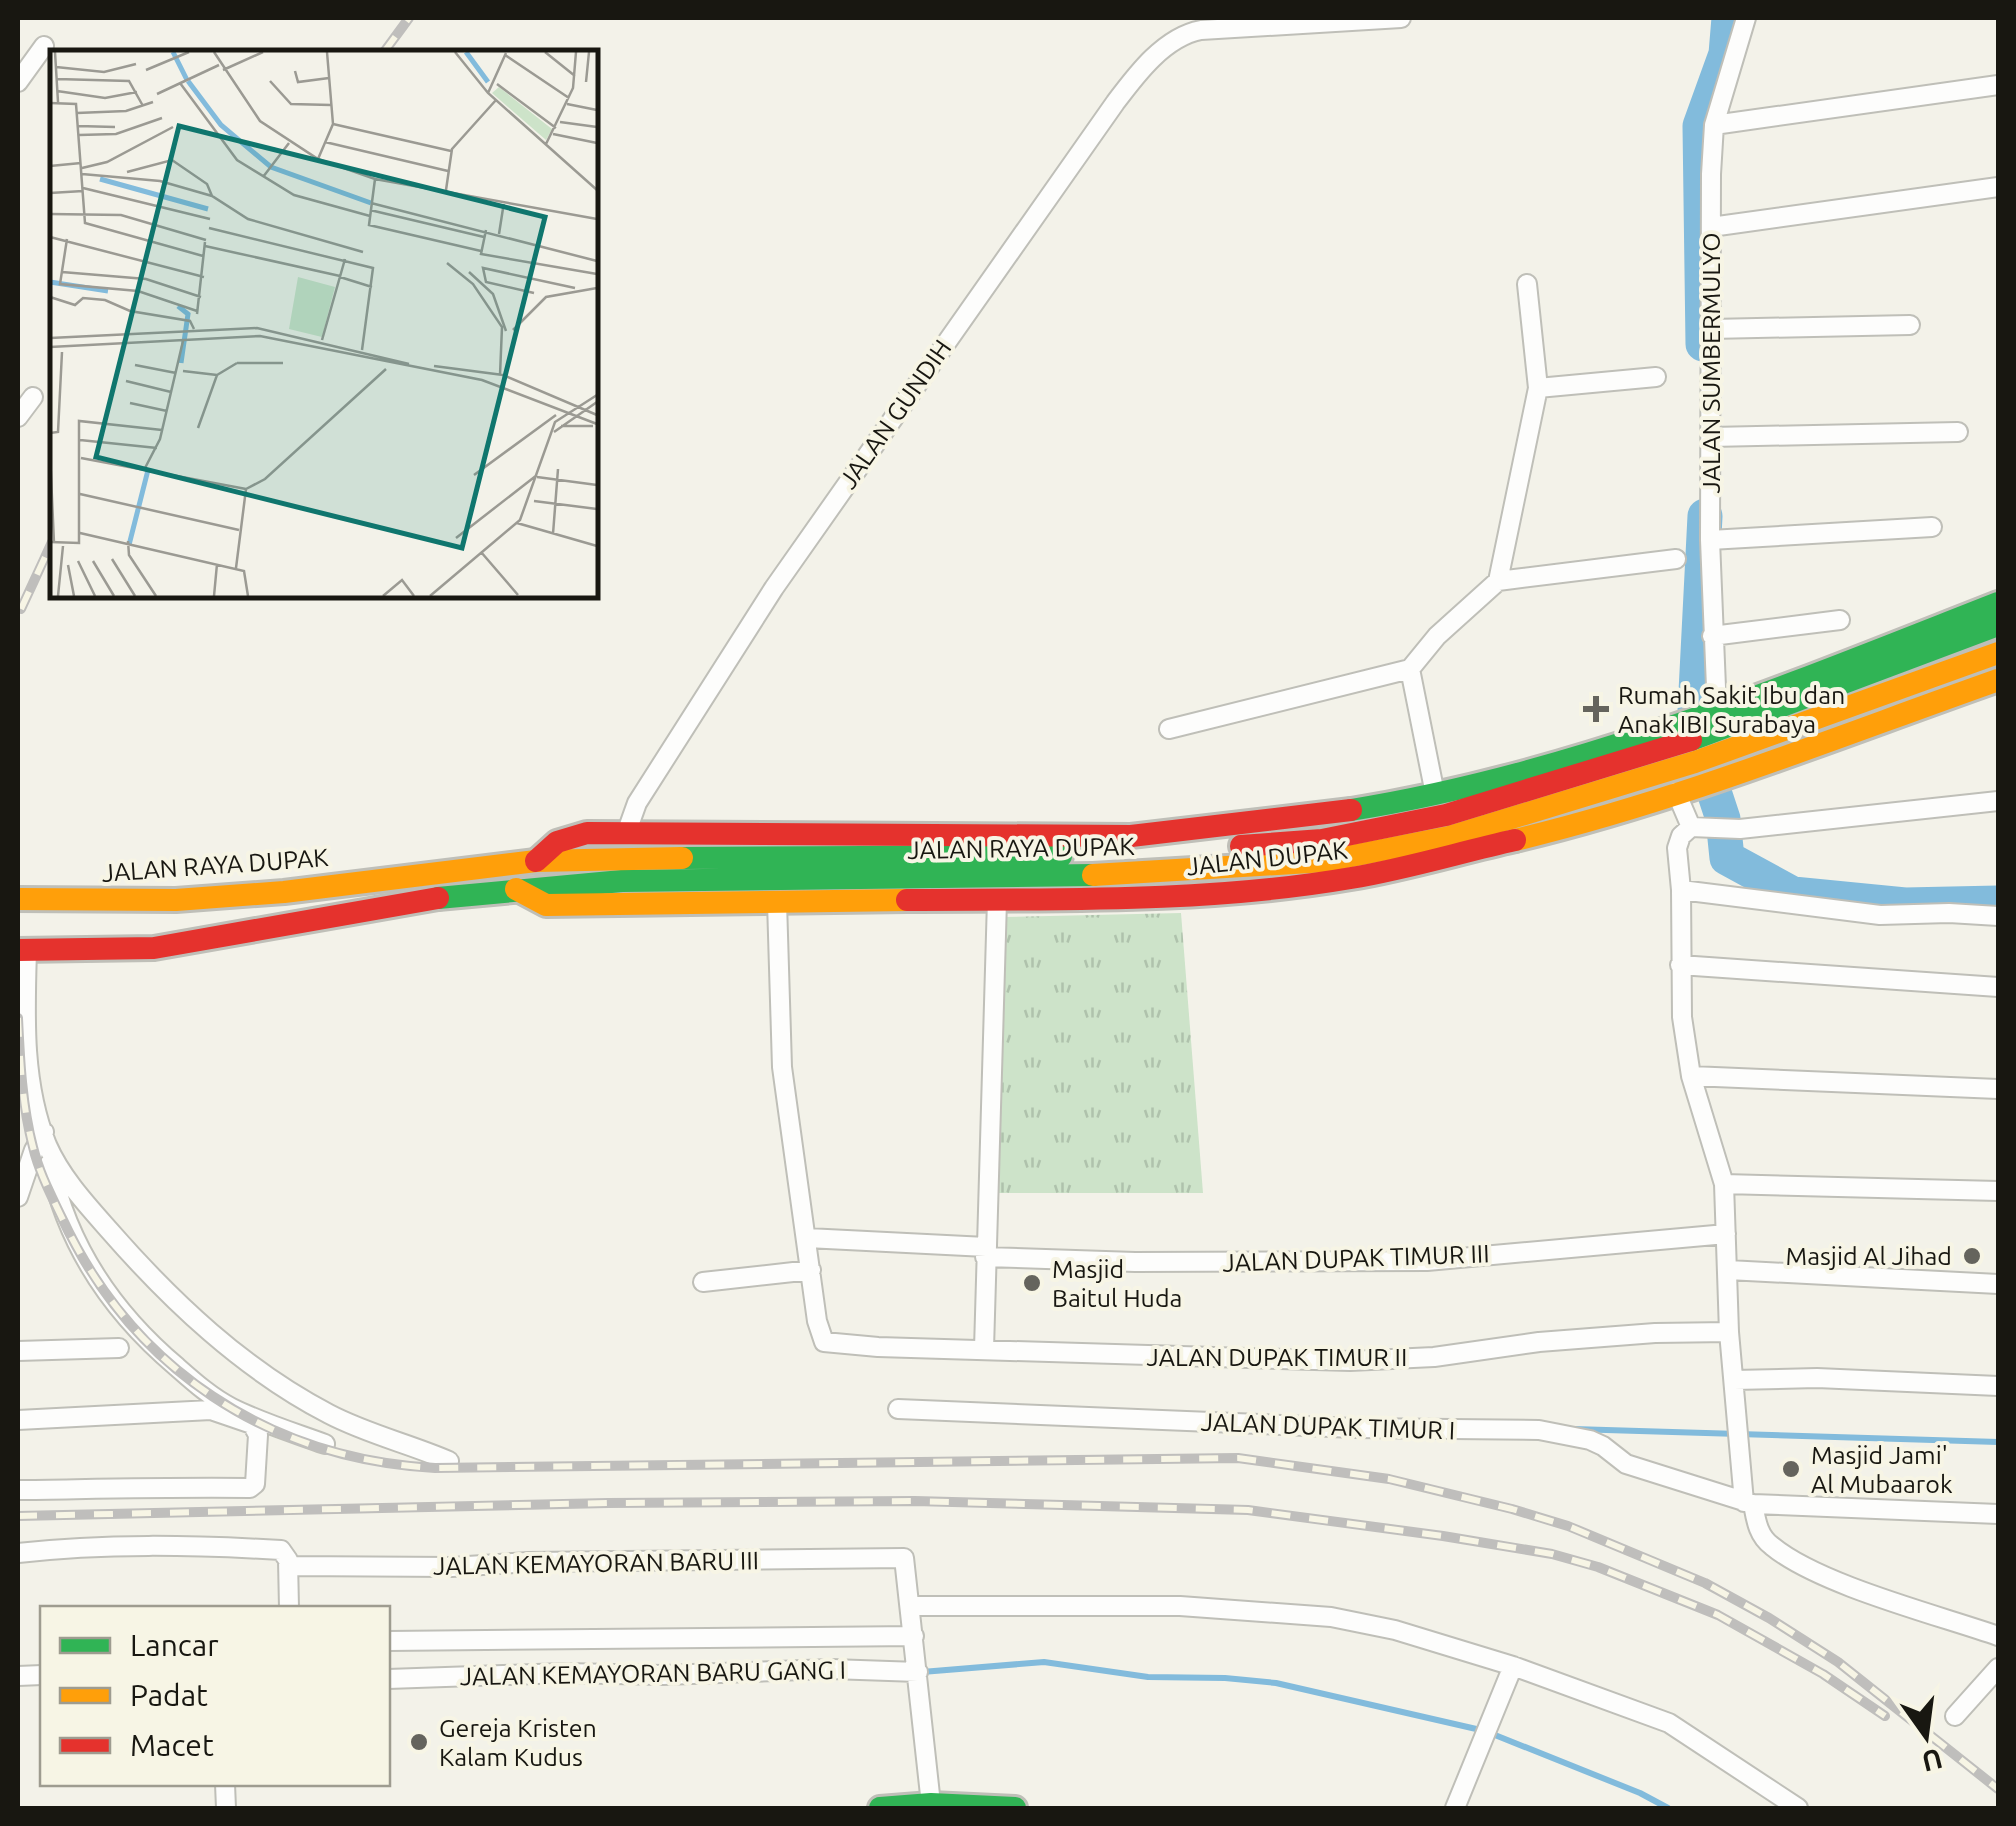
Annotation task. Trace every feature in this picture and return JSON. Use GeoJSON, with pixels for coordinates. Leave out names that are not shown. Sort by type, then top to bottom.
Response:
{"type":"FeatureCollection","features":[{"type":"Feature","properties":{"kind":"main road","name":"JALAN DUPAK"},"geometry":{"type":"LineString","coordinates":[[516,888],[546,906],[997,900],[1236,891],[1351,878],[1493,823],[1556,830],[1676,792],[1704,745],[1998,603]]}},
{"type":"Feature","properties":{"kind":"main road","name":"JALAN RAYA DUPAK"},"geometry":{"type":"LineString","coordinates":[[22,950],[129,950],[186,944],[425,899],[622,880],[778,876],[992,878],[1138,874],[1326,861],[1449,837],[1493,823],[1704,745],[1998,625]]}},
{"type":"Feature","properties":{"kind":"main road","name":"JALAN RAYA DUPAK"},"geometry":{"type":"LineString","coordinates":[[1704,745],[1998,653]]}},
{"type":"Feature","properties":{"kind":"main road","name":"JALAN DUPAK"},"geometry":{"type":"LineString","coordinates":[[1191,840],[1526,773],[1704,745],[1998,680]]}},
{"type":"Feature","properties":{"kind":"main road","name":"JALAN RAYA DUPAK"},"geometry":{"type":"LineString","coordinates":[[18,899],[176,900],[284,892],[536,861],[885,845],[1078,856],[1191,840],[1322,840],[1446,816],[1493,823]]}},
{"type":"Feature","properties":{"kind":"main road"},"geometry":{"type":"LineString","coordinates":[[536,861],[552,842],[568,835],[627,831],[885,845]]}},
{"type":"Feature","properties":{"kind":"main road"},"geometry":{"type":"LineString","coordinates":[[176,900],[186,944]]}},
{"type":"Feature","properties":{"kind":"main road"},"geometry":{"type":"LineString","coordinates":[[880,1808],[930,1804],[1015,1808]]}},
{"type":"Feature","properties":{"kind":"street"},"geometry":{"type":"LineString","coordinates":[[1200,24],[1401,18]]}},
{"type":"Feature","properties":{"kind":"street","name":"JALAN SUMBERMULYO"},"geometry":{"type":"LineString","coordinates":[[1704,745],[1712,636],[1714,125],[1746,18]]}},
{"type":"Feature","properties":{"kind":"street","name":"JALAN GUNDIH"},"geometry":{"type":"LineString","coordinates":[[627,831],[638,802],[774,588],[1104,118],[1147,64],[1200,24]]}},
{"type":"Feature","properties":{"kind":"street"},"geometry":{"type":"LineString","coordinates":[[18,82],[44,46]]}},
{"type":"Feature","properties":{"kind":"street"},"geometry":{"type":"LineString","coordinates":[[1714,125],[1998,85]]}},
{"type":"Feature","properties":{"kind":"street"},"geometry":{"type":"LineString","coordinates":[[1711,228],[1998,187]]}},
{"type":"Feature","properties":{"kind":"street"},"geometry":{"type":"LineString","coordinates":[[1498,581],[1538,388],[1527,284]]}},
{"type":"Feature","properties":{"kind":"street"},"geometry":{"type":"LineString","coordinates":[[1711,329],[1910,325]]}},
{"type":"Feature","properties":{"kind":"street"},"geometry":{"type":"LineString","coordinates":[[1538,388],[1656,377]]}},
{"type":"Feature","properties":{"kind":"street"},"geometry":{"type":"LineString","coordinates":[[18,417],[32,398]]}},
{"type":"Feature","properties":{"kind":"street"},"geometry":{"type":"LineString","coordinates":[[1711,436],[1958,432]]}},
{"type":"Feature","properties":{"kind":"street"},"geometry":{"type":"LineString","coordinates":[[1710,540],[1932,527]]}},
{"type":"Feature","properties":{"kind":"street"},"geometry":{"type":"LineString","coordinates":[[1169,729],[1410,669],[1437,636],[1498,581],[1676,559]]}},
{"type":"Feature","properties":{"kind":"street"},"geometry":{"type":"LineString","coordinates":[[1712,636],[1840,620]]}},
{"type":"Feature","properties":{"kind":"street"},"geometry":{"type":"LineString","coordinates":[[1410,669],[1434,794]]}},
{"type":"Feature","properties":{"kind":"street"},"geometry":{"type":"LineString","coordinates":[[1676,792],[1698,828]]}},
{"type":"Feature","properties":{"kind":"street"},"geometry":{"type":"LineString","coordinates":[[1998,801],[1740,829],[1698,828],[1681,836],[1677,848],[1680,965],[1691,1076],[1724,1184],[1729,1332],[1739,1434],[1748,1503],[1760,1533],[1771,1546],[1854,1587],[1998,1636]]}},
{"type":"Feature","properties":{"kind":"street"},"geometry":{"type":"LineString","coordinates":[[1681,890],[1880,915],[1998,916]]}},
{"type":"Feature","properties":{"kind":"street"},"geometry":{"type":"LineString","coordinates":[[984,1349],[997,900]]}},
{"type":"Feature","properties":{"kind":"street"},"geometry":{"type":"LineString","coordinates":[[704,1282],[811,1270],[782,1067],[776,902]]}},
{"type":"Feature","properties":{"kind":"street"},"geometry":{"type":"LineString","coordinates":[[22,950],[28,1070],[57,1194],[74,1239],[94,1276],[124,1316],[166,1358],[231,1408],[326,1444]]}},
{"type":"Feature","properties":{"kind":"street"},"geometry":{"type":"LineString","coordinates":[[1680,965],[1998,987]]}},
{"type":"Feature","properties":{"kind":"street"},"geometry":{"type":"LineString","coordinates":[[1691,1076],[1998,1089]]}},
{"type":"Feature","properties":{"kind":"street"},"geometry":{"type":"LineString","coordinates":[[18,1196],[34,1150],[45,1137]]}},
{"type":"Feature","properties":{"kind":"street"},"geometry":{"type":"LineString","coordinates":[[45,1137],[81,1198],[157,1284],[245,1360],[330,1415],[449,1461]]}},
{"type":"Feature","properties":{"kind":"street"},"geometry":{"type":"LineString","coordinates":[[1724,1184],[1998,1191]]}},
{"type":"Feature","properties":{"kind":"street","name":"JALAN DUPAK TIMUR III"},"geometry":{"type":"LineString","coordinates":[[807,1238],[1135,1262],[1427,1261],[1726,1234]]}},
{"type":"Feature","properties":{"kind":"street","name":"JALAN DUPAK TIMUR II"},"geometry":{"type":"LineString","coordinates":[[811,1270],[817,1321],[824,1342],[878,1347],[1350,1361],[1434,1357],[1539,1342],[1636,1334],[1729,1332]]}},
{"type":"Feature","properties":{"kind":"street"},"geometry":{"type":"LineString","coordinates":[[1728,1270],[1998,1284]]}},
{"type":"Feature","properties":{"kind":"street"},"geometry":{"type":"LineString","coordinates":[[18,1351],[119,1348]]}},
{"type":"Feature","properties":{"kind":"street"},"geometry":{"type":"LineString","coordinates":[[1734,1380],[1817,1378],[1998,1386]]}},
{"type":"Feature","properties":{"kind":"street","name":"JALAN DUPAK TIMUR I"},"geometry":{"type":"LineString","coordinates":[[898,1409],[970,1410],[1059,1418],[1539,1430],[1590,1440],[1626,1464],[1748,1503],[1998,1514]]}},
{"type":"Feature","properties":{"kind":"street"},"geometry":{"type":"LineString","coordinates":[[18,1420],[211,1410],[252,1424],[257,1430],[252,1487],[18,1490]]}},
{"type":"Feature","properties":{"kind":"street","name":"JALAN KEMAYORAN BARU III"},"geometry":{"type":"LineString","coordinates":[[18,1552],[142,1546],[278,1550],[288,1560],[452,1567],[529,1562],[904,1558],[911,1606]]}},
{"type":"Feature","properties":{"kind":"street"},"geometry":{"type":"LineString","coordinates":[[288,1560],[289,1606]]}},
{"type":"Feature","properties":{"kind":"street"},"geometry":{"type":"LineString","coordinates":[[930,1804],[911,1606],[1106,1604],[1332,1617],[1395,1630],[1513,1666],[1669,1723],[1798,1808]]}},
{"type":"Feature","properties":{"kind":"street"},"geometry":{"type":"LineString","coordinates":[[390,1641],[914,1636]]}},
{"type":"Feature","properties":{"kind":"street"},"geometry":{"type":"LineString","coordinates":[[1454,1808],[1513,1666]]}},
{"type":"Feature","properties":{"kind":"street"},"geometry":{"type":"LineString","coordinates":[[1955,1716],[1998,1668]]}},
{"type":"Feature","properties":{"kind":"street","name":"JALAN KEMAYORAN BARU GANG I"},"geometry":{"type":"LineString","coordinates":[[390,1679],[564,1673],[663,1676],[792,1670],[918,1672]]}},
{"type":"Feature","properties":{"kind":"green space"},"geometry":{"type":"Polygon","coordinates":[[[1181,913],[1203,1193],[999,1193],[1003,917],[1181,913]]]}},
{"type":"Feature","properties":{"kind":"waterway"},"geometry":{"type":"LineString","coordinates":[[1703,344],[1700,126],[1726,54],[1729,18]]}},
{"type":"Feature","properties":{"kind":"waterway"},"geometry":{"type":"LineString","coordinates":[[1705,516],[1694,731],[1723,819],[1727,858],[1793,894],[1905,905],[1998,903]]}},
{"type":"Feature","properties":{"kind":"waterway"},"geometry":{"type":"LineString","coordinates":[[1573,1429],[1998,1442]]}},
{"type":"Feature","properties":{"kind":"waterway"},"geometry":{"type":"LineString","coordinates":[[922,1672],[1044,1662],[1148,1677],[1276,1683],[1485,1731],[1668,1808]]}},
{"type":"Feature","properties":{"kind":"railway"},"geometry":{"type":"LineString","coordinates":[[385,50],[409,18]]}},
{"type":"Feature","properties":{"kind":"railway"},"geometry":{"type":"LineString","coordinates":[[21,609],[50,546]]}},
{"type":"Feature","properties":{"kind":"railway"},"geometry":{"type":"LineString","coordinates":[[18,1018],[24,1099],[36,1156],[62,1218],[91,1272],[126,1320],[167,1361],[212,1396],[262,1425],[317,1446],[374,1461],[435,1468],[1238,1458],[1389,1479],[1568,1526],[1705,1583],[1838,1662],[1998,1789]]}},
{"type":"Feature","properties":{"kind":"railway"},"geometry":{"type":"LineString","coordinates":[[18,1516],[608,1503],[915,1501],[1248,1510],[1443,1536],[1552,1554],[1598,1567],[1718,1615],[1823,1674],[1885,1716]]}},
{"type":"Feature","properties":{"kind":"traffic: fast"},"geometry":{"type":"LineString","coordinates":[[1351,810],[1435,794],[1599,751],[1759,695],[1998,603]]}},
{"type":"Feature","properties":{"kind":"traffic: fast"},"geometry":{"type":"LineString","coordinates":[[1691,740],[1998,625]]}},
{"type":"Feature","properties":{"kind":"traffic: fast"},"geometry":{"type":"LineString","coordinates":[[682,858],[1061,856]]}},
{"type":"Feature","properties":{"kind":"traffic: fast"},"geometry":{"type":"LineString","coordinates":[[438,898],[622,881],[1093,875]]}},
{"type":"Feature","properties":{"kind":"traffic: fast"},"geometry":{"type":"LineString","coordinates":[[880,1808],[931,1804],[1015,1808]]}},
{"type":"Feature","properties":{"kind":"traffic: slow"},"geometry":{"type":"LineString","coordinates":[[1093,875],[1326,861],[1449,837],[1695,762],[1998,653]]}},
{"type":"Feature","properties":{"kind":"traffic: slow"},"geometry":{"type":"LineString","coordinates":[[1515,840],[1698,787],[1998,680]]}},
{"type":"Feature","properties":{"kind":"traffic: slow"},"geometry":{"type":"LineString","coordinates":[[18,899],[176,900],[284,892],[536,861],[682,858]]}},
{"type":"Feature","properties":{"kind":"traffic: slow"},"geometry":{"type":"LineString","coordinates":[[516,889],[546,905],[907,900]]}},
{"type":"Feature","properties":{"kind":"traffic: jam"},"geometry":{"type":"LineString","coordinates":[[1241,846],[1322,840],[1446,815],[1691,740]]}},
{"type":"Feature","properties":{"kind":"traffic: jam"},"geometry":{"type":"LineString","coordinates":[[536,861],[557,842],[587,833],[1131,836],[1351,810]]}},
{"type":"Feature","properties":{"kind":"traffic: jam"},"geometry":{"type":"LineString","coordinates":[[907,900],[1130,898],[1241,892],[1372,874],[1515,840]]}},
{"type":"Feature","properties":{"kind":"traffic: jam"},"geometry":{"type":"LineString","coordinates":[[18,950],[154,948],[438,898]]}},
{"type":"Feature","properties":{"kind":"place","name":"Rumah Sakit Ibu dan Anak IBI Surabaya"},"geometry":{"type":"Point","coordinates":[1596,709]}},
{"type":"Feature","properties":{"kind":"place","name":"Masjid Al Jihad"},"geometry":{"type":"Point","coordinates":[1972,1256]}},
{"type":"Feature","properties":{"kind":"place","name":"Masjid Baitul Huda"},"geometry":{"type":"Point","coordinates":[1032,1283]}},
{"type":"Feature","properties":{"kind":"place","name":"Masjid Jami' Al Mubaarok"},"geometry":{"type":"Point","coordinates":[1791,1469]}},
{"type":"Feature","properties":{"kind":"place","name":"Gereja Kristen Kalam Kudus"},"geometry":{"type":"Point","coordinates":[419,1742]}}]}
